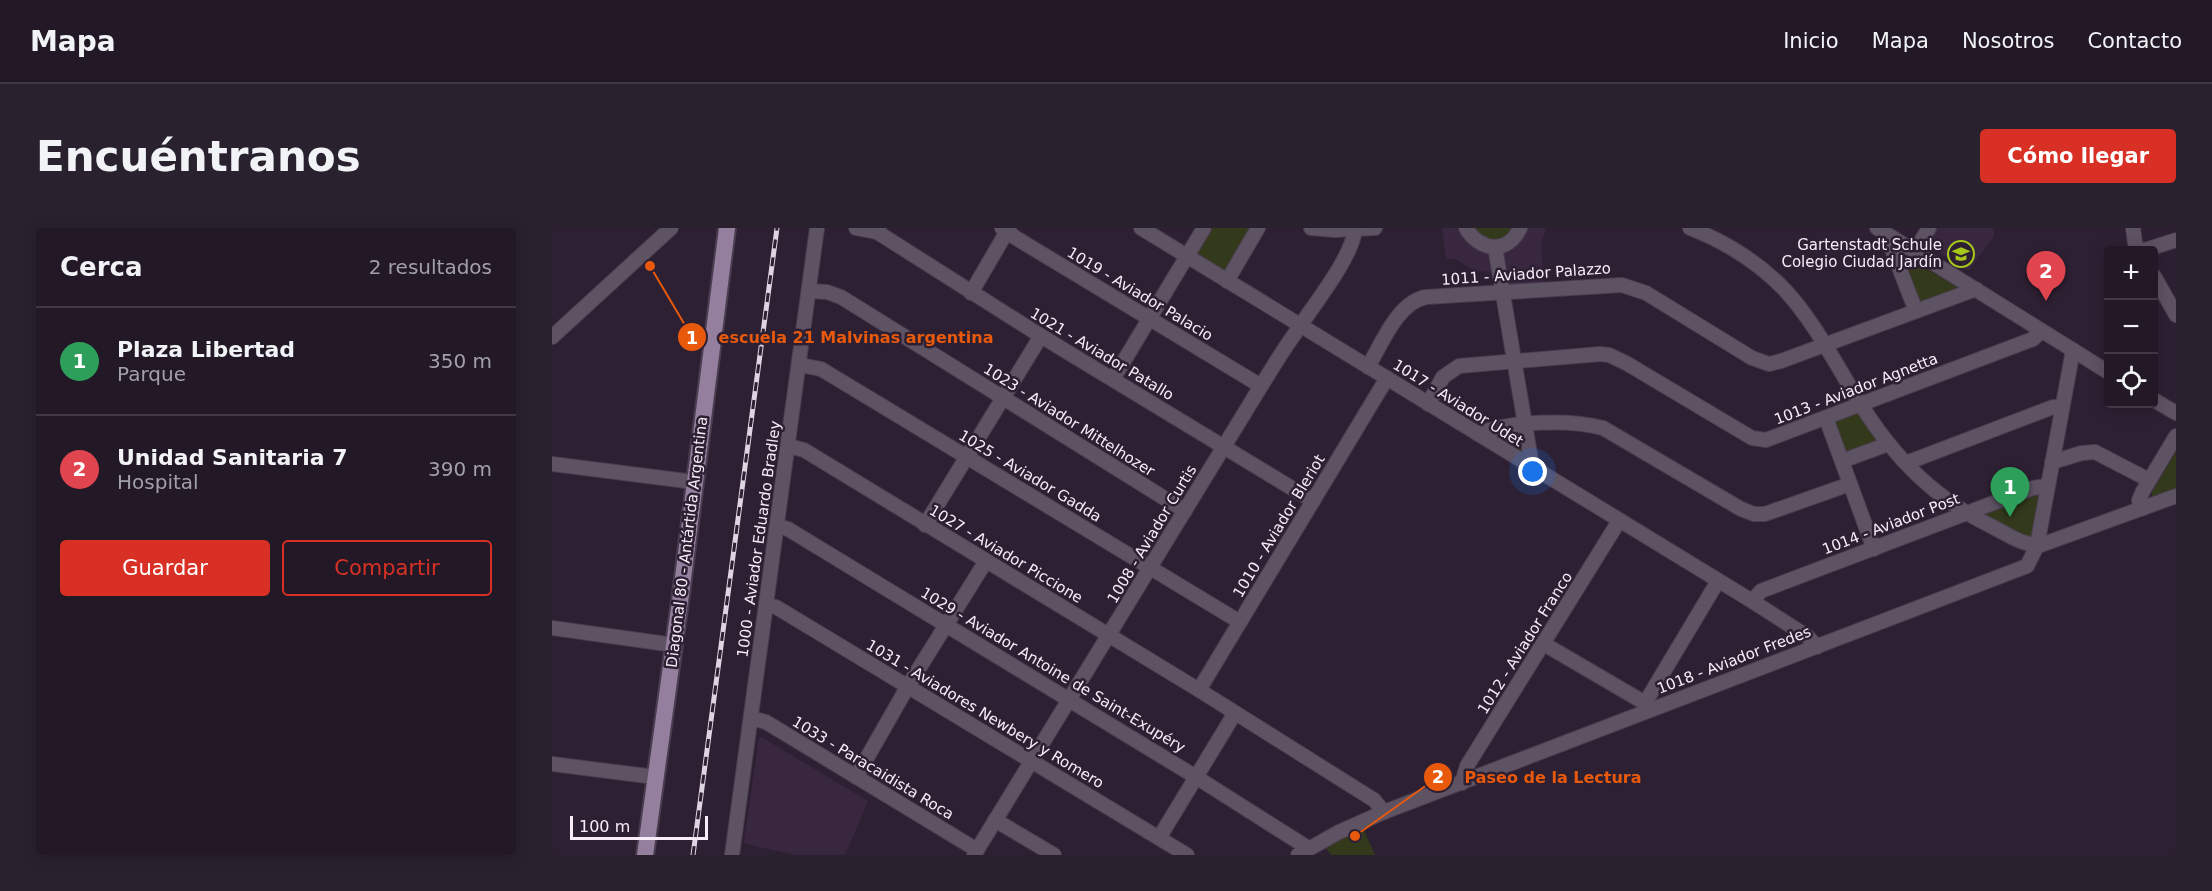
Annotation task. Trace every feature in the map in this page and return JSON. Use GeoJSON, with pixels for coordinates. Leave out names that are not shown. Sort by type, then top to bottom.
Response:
{"type":"FeatureCollection","features":[{"type":"Feature","properties":{"kind":"main road","name":"Diagonal 80 - Antártida Argentina"},"geometry":{"type":"LineString","coordinates":[[645,855],[727,228]]}},
{"type":"Feature","properties":{"kind":"street"},"geometry":{"type":"LineString","coordinates":[[552,337],[671,228]]}},
{"type":"Feature","properties":{"kind":"street","name":"1000 - Aviador Eduardo Bradley"},"geometry":{"type":"LineString","coordinates":[[732,855],[817,228]]}},
{"type":"Feature","properties":{"kind":"street"},"geometry":{"type":"LineString","coordinates":[[856,228],[878,230]]}},
{"type":"Feature","properties":{"kind":"street","name":"1017 - Aviador Udet"},"geometry":{"type":"LineString","coordinates":[[1141,228],[1752,601],[1808,637],[1817,647]]}},
{"type":"Feature","properties":{"kind":"street"},"geometry":{"type":"LineString","coordinates":[[1113,379],[1204,228]]}},
{"type":"Feature","properties":{"kind":"street"},"geometry":{"type":"LineString","coordinates":[[1227,281],[1258,228]]}},
{"type":"Feature","properties":{"kind":"street"},"geometry":{"type":"LineString","coordinates":[[1311,228],[1355,230],[1375,228]]}},
{"type":"Feature","properties":{"kind":"street"},"geometry":{"type":"LineString","coordinates":[[1466,228],[1477,242],[1495,247],[1512,240],[1520,228]]}},
{"type":"Feature","properties":{"kind":"street"},"geometry":{"type":"LineString","coordinates":[[1690,228],[1736,250],[1767,273],[1787,292],[1888,444],[1921,478],[1967,513],[2026,544],[2037,546],[2176,496]]}},
{"type":"Feature","properties":{"kind":"street"},"geometry":{"type":"LineString","coordinates":[[1915,251],[1929,228]]}},
{"type":"Feature","properties":{"kind":"street"},"geometry":{"type":"LineString","coordinates":[[2133,228],[2137,246]]}},
{"type":"Feature","properties":{"kind":"street"},"geometry":{"type":"LineString","coordinates":[[971,293],[1006,229]]}},
{"type":"Feature","properties":{"kind":"street","name":"1019 - Aviador Palacio"},"geometry":{"type":"LineString","coordinates":[[1006,229],[1261,386]]}},
{"type":"Feature","properties":{"kind":"street","name":"1021 - Aviador Patallo"},"geometry":{"type":"LineString","coordinates":[[878,230],[971,293],[1313,501]]}},
{"type":"Feature","properties":{"kind":"street","name":"1008 - Aviador Curtis"},"geometry":{"type":"LineString","coordinates":[[975,853],[1261,386],[1352,245],[1355,230]]}},
{"type":"Feature","properties":{"kind":"street"},"geometry":{"type":"LineString","coordinates":[[1882,231],[2104,369]]}},
{"type":"Feature","properties":{"kind":"street"},"geometry":{"type":"LineString","coordinates":[[1882,231],[1916,311]]}},
{"type":"Feature","properties":{"kind":"street"},"geometry":{"type":"LineString","coordinates":[[2157,246],[2176,240]]}},
{"type":"Feature","properties":{"kind":"street"},"geometry":{"type":"LineString","coordinates":[[1495,247],[1532,460],[1531,467]]}},
{"type":"Feature","properties":{"kind":"street"},"geometry":{"type":"LineString","coordinates":[[2158,283],[2176,315]]}},
{"type":"Feature","properties":{"kind":"street","name":"1011 - Aviador Palazzo"},"geometry":{"type":"LineString","coordinates":[[1368,367],[1400,312],[1411,302],[1426,297],[1609,284],[1627,286],[1646,293],[1752,358],[1765,363],[1781,361],[1825,346],[1976,289]]}},
{"type":"Feature","properties":{"kind":"street","name":"1023 - Aviador Mittelhozer"},"geometry":{"type":"LineString","coordinates":[[809,291],[827,292],[841,297],[1185,511]]}},
{"type":"Feature","properties":{"kind":"street","name":"1013 - Aviador Agnetta"},"geometry":{"type":"LineString","coordinates":[[1428,404],[1443,377],[1453,368],[1475,363],[1590,354],[1609,355],[1759,440],[1772,439],[2033,339],[2041,331]]}},
{"type":"Feature","properties":{"kind":"street"},"geometry":{"type":"LineString","coordinates":[[925,525],[1041,336]]}},
{"type":"Feature","properties":{"kind":"street"},"geometry":{"type":"LineString","coordinates":[[2037,546],[2073,350]]}},
{"type":"Feature","properties":{"kind":"street","name":"1025 - Aviador Gadda"},"geometry":{"type":"LineString","coordinates":[[800,365],[821,369],[1240,622]]}},
{"type":"Feature","properties":{"kind":"street","name":"1010 - Aviador Bleriot"},"geometry":{"type":"LineString","coordinates":[[1199,690],[1387,378]]}},
{"type":"Feature","properties":{"kind":"street"},"geometry":{"type":"LineString","coordinates":[[2158,402],[2176,413]]}},
{"type":"Feature","properties":{"kind":"street"},"geometry":{"type":"LineString","coordinates":[[1906,463],[2053,407],[2061,407]]}},
{"type":"Feature","properties":{"kind":"street"},"geometry":{"type":"LineString","coordinates":[[1826,418],[1874,549]]}},
{"type":"Feature","properties":{"kind":"street"},"geometry":{"type":"LineString","coordinates":[[1478,434],[1525,425],[1577,424],[1603,428],[1741,509],[1758,514],[1778,511],[1850,484]]}},
{"type":"Feature","properties":{"kind":"street"},"geometry":{"type":"LineString","coordinates":[[2141,509],[2139,500],[2176,436]]}},
{"type":"Feature","properties":{"kind":"street"},"geometry":{"type":"LineString","coordinates":[[1842,461],[1888,444]]}},
{"type":"Feature","properties":{"kind":"street","name":"1027 - Aviador Piccione"},"geometry":{"type":"LineString","coordinates":[[788,446],[804,450],[1199,690],[1374,800],[1384,812]]}},
{"type":"Feature","properties":{"kind":"street"},"geometry":{"type":"LineString","coordinates":[[2052,462],[2089,451],[2095,452],[2149,480]]}},
{"type":"Feature","properties":{"kind":"street"},"geometry":{"type":"LineString","coordinates":[[552,465],[694,482]]}},
{"type":"Feature","properties":{"kind":"street","name":"1014 - Aviador Post"},"geometry":{"type":"LineString","coordinates":[[1752,601],[1761,591],[2033,488],[2047,486]]}},
{"type":"Feature","properties":{"kind":"street","name":"1012 - Aviador Franco"},"geometry":{"type":"LineString","coordinates":[[1462,783],[1467,766],[1619,521]]}},
{"type":"Feature","properties":{"kind":"street","name":"1029 - Aviador Antoine de Saint-Exupéry"},"geometry":{"type":"LineString","coordinates":[[777,526],[788,529],[1070,699],[1196,777],[1303,851]]}},
{"type":"Feature","properties":{"kind":"street","name":"1018 - Aviador Fredes"},"geometry":{"type":"LineString","coordinates":[[1303,851],[1384,812],[1462,783],[1646,707],[1817,647],[2022,568],[2030,563],[2037,546]]}},
{"type":"Feature","properties":{"kind":"street"},"geometry":{"type":"LineString","coordinates":[[856,777],[908,686],[986,561]]}},
{"type":"Feature","properties":{"kind":"street"},"geometry":{"type":"LineString","coordinates":[[1544,644],[1646,707],[1718,581]]}},
{"type":"Feature","properties":{"kind":"street","name":"1031 - Aviadores Newbery y Romero"},"geometry":{"type":"LineString","coordinates":[[766,605],[776,607],[1187,855]]}},
{"type":"Feature","properties":{"kind":"street"},"geometry":{"type":"LineString","coordinates":[[552,628],[674,645]]}},
{"type":"Feature","properties":{"kind":"street"},"geometry":{"type":"LineString","coordinates":[[1158,838],[1234,713]]}},
{"type":"Feature","properties":{"kind":"street","name":"1033 - Paracaidista Roca"},"geometry":{"type":"LineString","coordinates":[[751,718],[766,722],[975,853]]}},
{"type":"Feature","properties":{"kind":"street"},"geometry":{"type":"LineString","coordinates":[[552,764],[655,777]]}},
{"type":"Feature","properties":{"kind":"street"},"geometry":{"type":"LineString","coordinates":[[995,820],[1054,855]]}},
{"type":"Feature","properties":{"kind":"shaded area"},"geometry":{"type":"Polygon","coordinates":[[[1442,228],[1462,228],[1491,253],[1496,273],[1473,270],[1456,259],[1446,259],[1442,228]]]}},
{"type":"Feature","properties":{"kind":"shaded area"},"geometry":{"type":"Polygon","coordinates":[[[1523,228],[1546,228],[1541,245],[1544,286],[1507,289],[1499,247],[1523,228]]]}},
{"type":"Feature","properties":{"kind":"shaded area","name":"Gartenstadt Schule Colegio Ciudad Jardín"},"geometry":{"type":"Polygon","coordinates":[[[1937,228],[1993,228],[1994,236],[1969,270],[1926,245],[1937,228]]]}},
{"type":"Feature","properties":{"kind":"shaded area"},"geometry":{"type":"Polygon","coordinates":[[[761,737],[868,801],[845,855],[796,855],[744,842],[759,738],[761,737]]]}},
{"type":"Feature","properties":{"kind":"green space"},"geometry":{"type":"Polygon","coordinates":[[[1213,228],[1254,228],[1227,273],[1197,254],[1213,228]]]}},
{"type":"Feature","properties":{"kind":"green space"},"geometry":{"type":"Polygon","coordinates":[[[1470,228],[1516,228],[1503,241],[1487,242],[1470,228]]]}},
{"type":"Feature","properties":{"kind":"green space"},"geometry":{"type":"Polygon","coordinates":[[[1894,249],[1960,289],[1920,306],[1894,249]]]}},
{"type":"Feature","properties":{"kind":"green space"},"geometry":{"type":"Polygon","coordinates":[[[1862,409],[1885,443],[1843,458],[1830,422],[1862,409]]]}},
{"type":"Feature","properties":{"kind":"green space"},"geometry":{"type":"Polygon","coordinates":[[[1523,432],[1527,458],[1487,437],[1523,432]]]}},
{"type":"Feature","properties":{"kind":"green space"},"geometry":{"type":"Polygon","coordinates":[[[2176,452],[2176,491],[2159,498],[2152,497],[2152,492],[2176,452]]]}},
{"type":"Feature","properties":{"kind":"green space"},"geometry":{"type":"Polygon","coordinates":[[[2038,494],[2040,500],[2033,536],[2028,538],[1983,515],[2038,494]]]}},
{"type":"Feature","properties":{"kind":"green space"},"geometry":{"type":"Polygon","coordinates":[[[1362,826],[1375,855],[1331,855],[1324,845],[1362,826]]]}},
{"type":"Feature","properties":{"kind":"railway"},"geometry":{"type":"LineString","coordinates":[[693,855],[777,228]]}},
{"type":"Feature","properties":{"kind":"place","name":"Gartenstadt Schule Colegio Ciudad Jardín"},"geometry":{"type":"Point","coordinates":[1961,254]}},
{"type":"Feature","properties":{"kind":"place","name":"escuela 21 Malvinas argentina"},"geometry":{"type":"Point","coordinates":[650,266]}},
{"type":"Feature","properties":{"kind":"place","name":"Unidad Sanitaria 7"},"geometry":{"type":"Point","coordinates":[2046,301]}},
{"type":"Feature","properties":{"kind":"place","name":"Plaza Libertad"},"geometry":{"type":"Point","coordinates":[2010,517]}},
{"type":"Feature","properties":{"kind":"place","name":"Paseo de la Lectura"},"geometry":{"type":"Point","coordinates":[1355,836]}}]}
